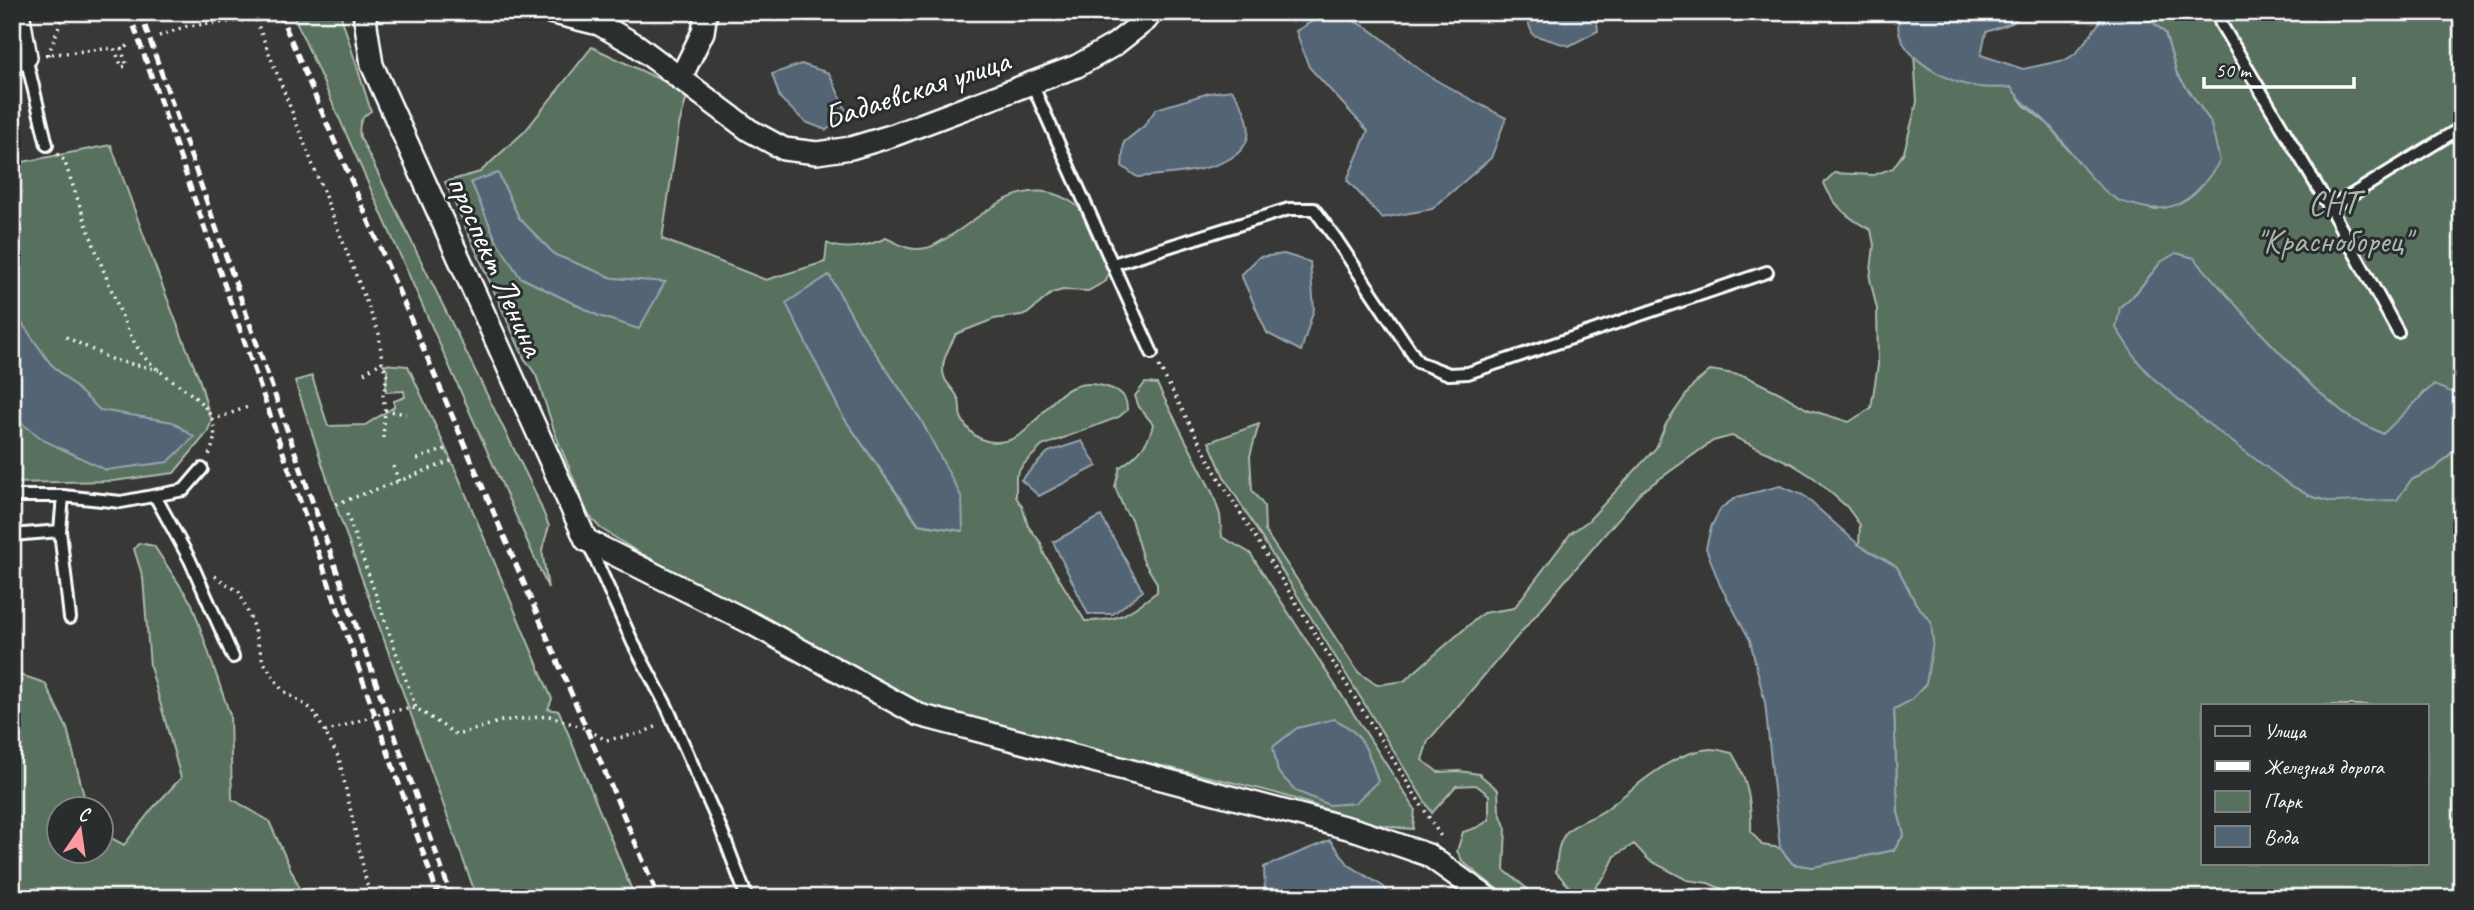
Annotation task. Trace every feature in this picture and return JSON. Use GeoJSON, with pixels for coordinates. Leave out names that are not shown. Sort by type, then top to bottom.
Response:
{"type":"FeatureCollection","features":[{"type":"Feature","properties":{"kind":"street"},"geometry":{"type":"LineString","coordinates":[[18,12],[19,59]]}},
{"type":"Feature","properties":{"kind":"street","name":"проспект Ленина"},"geometry":{"type":"LineString","coordinates":[[364,12],[372,65],[586,540]]}},
{"type":"Feature","properties":{"kind":"street","name":"Бадаевская улица"},"geometry":{"type":"LineString","coordinates":[[550,12],[598,24],[636,45],[749,130],[784,149],[817,153],[851,148],[894,135],[1077,66],[1114,45],[1146,20],[1152,12]]}},
{"type":"Feature","properties":{"kind":"street"},"geometry":{"type":"LineString","coordinates":[[680,79],[703,32],[706,12]]}},
{"type":"Feature","properties":{"kind":"street"},"geometry":{"type":"LineString","coordinates":[[586,540],[751,623],[919,715],[1359,831],[1428,856],[1488,898]]}},
{"type":"Feature","properties":{"kind":"lane"},"geometry":{"type":"LineString","coordinates":[[2217,12],[2221,24],[2330,208],[2398,332]]}},
{"type":"Feature","properties":{"kind":"lane"},"geometry":{"type":"LineString","coordinates":[[19,59],[47,145]]}},
{"type":"Feature","properties":{"kind":"lane"},"geometry":{"type":"LineString","coordinates":[[1032,84],[1152,353]]}},
{"type":"Feature","properties":{"kind":"lane"},"geometry":{"type":"LineString","coordinates":[[2330,208],[2462,127]]}},
{"type":"Feature","properties":{"kind":"lane"},"geometry":{"type":"LineString","coordinates":[[1113,264],[1289,209],[1314,209],[1418,362],[1449,374],[1468,373],[1767,272]]}},
{"type":"Feature","properties":{"kind":"lane"},"geometry":{"type":"LineString","coordinates":[[12,496],[63,496],[121,502],[184,490],[202,469]]}},
{"type":"Feature","properties":{"kind":"lane"},"geometry":{"type":"LineString","coordinates":[[63,496],[60,531],[70,618]]}},
{"type":"Feature","properties":{"kind":"lane"},"geometry":{"type":"LineString","coordinates":[[155,496],[190,560],[233,657]]}},
{"type":"Feature","properties":{"kind":"lane"},"geometry":{"type":"LineString","coordinates":[[12,535],[60,531]]}},
{"type":"Feature","properties":{"kind":"lane"},"geometry":{"type":"LineString","coordinates":[[586,540],[633,643],[673,720],[721,829],[747,898]]}},
{"type":"Feature","properties":{"kind":"path"},"geometry":{"type":"LineString","coordinates":[[159,36],[187,26],[268,18]]}},
{"type":"Feature","properties":{"kind":"path"},"geometry":{"type":"LineString","coordinates":[[48,55],[62,19]]}},
{"type":"Feature","properties":{"kind":"path"},"geometry":{"type":"LineString","coordinates":[[256,20],[379,334],[382,362],[387,376],[383,395],[383,438]]}},
{"type":"Feature","properties":{"kind":"path"},"geometry":{"type":"LineString","coordinates":[[19,59],[114,48],[122,67],[127,66],[121,48],[128,46]]}},
{"type":"Feature","properties":{"kind":"path"},"geometry":{"type":"LineString","coordinates":[[47,145],[64,160],[94,247],[139,351],[205,405],[212,420],[215,442],[202,469]]}},
{"type":"Feature","properties":{"kind":"path"},"geometry":{"type":"LineString","coordinates":[[66,337],[113,360],[160,370]]}},
{"type":"Feature","properties":{"kind":"path"},"geometry":{"type":"LineString","coordinates":[[1152,353],[1218,477],[1448,848]]}},
{"type":"Feature","properties":{"kind":"path"},"geometry":{"type":"LineString","coordinates":[[364,373],[382,362]]}},
{"type":"Feature","properties":{"kind":"path"},"geometry":{"type":"LineString","coordinates":[[212,420],[248,407]]}},
{"type":"Feature","properties":{"kind":"path"},"geometry":{"type":"LineString","coordinates":[[385,410],[406,414]]}},
{"type":"Feature","properties":{"kind":"path"},"geometry":{"type":"LineString","coordinates":[[417,459],[446,449]]}},
{"type":"Feature","properties":{"kind":"path"},"geometry":{"type":"LineString","coordinates":[[335,504],[451,461]]}},
{"type":"Feature","properties":{"kind":"path"},"geometry":{"type":"LineString","coordinates":[[393,466],[399,481]]}},
{"type":"Feature","properties":{"kind":"path"},"geometry":{"type":"LineString","coordinates":[[347,514],[416,708],[457,734],[502,721],[549,716],[587,729],[606,740],[639,734],[673,720]]}},
{"type":"Feature","properties":{"kind":"path"},"geometry":{"type":"LineString","coordinates":[[190,560],[239,592],[250,617],[263,661],[282,690],[313,710],[339,758],[370,898]]}},
{"type":"Feature","properties":{"kind":"path"},"geometry":{"type":"LineString","coordinates":[[325,732],[388,712],[416,708]]}},
{"type":"Feature","properties":{"kind":"green space"},"geometry":{"type":"Polygon","coordinates":[[[292,12],[335,12],[341,16],[371,111],[361,122],[360,137],[534,490],[549,526],[542,550],[548,588],[292,12]]]}},
{"type":"Feature","properties":{"kind":"green space","name":"СНТ \"Красноборец\""},"geometry":{"type":"Polygon","coordinates":[[[2141,12],[2462,12],[2462,401],[2452,392],[2424,392],[2412,408],[2383,434],[2350,418],[2314,388],[2260,332],[2161,262],[2136,293],[2120,307],[2411,480],[2440,464],[2462,439],[2462,898],[1730,898],[1727,891],[1708,883],[1687,880],[1649,860],[1634,844],[1615,856],[1606,875],[1593,890],[1571,889],[1556,872],[1557,856],[1564,835],[1576,825],[1605,810],[1668,763],[1696,751],[1711,749],[1732,753],[1748,790],[1751,831],[1762,845],[1780,848],[1793,864],[1813,867],[1894,850],[1904,834],[1898,813],[1894,709],[1911,700],[1931,622],[1916,604],[1897,567],[1859,545],[1860,525],[1847,507],[1814,478],[1792,464],[1732,436],[1713,441],[1641,492],[1428,741],[1422,760],[1438,772],[1479,774],[1498,790],[1499,810],[1506,829],[1504,870],[1539,898],[1508,898],[1463,862],[1457,851],[1463,832],[1489,820],[1489,795],[1476,785],[1456,786],[1432,813],[1224,477],[1209,442],[1259,424],[1250,456],[1252,490],[1264,506],[1265,531],[1358,672],[1377,685],[1404,681],[1483,613],[1514,608],[1571,533],[1588,521],[1656,448],[1666,424],[1693,385],[1711,370],[1745,376],[1807,409],[1849,422],[1871,408],[1878,365],[1877,309],[1870,279],[1874,245],[1871,230],[1843,211],[1824,183],[1834,173],[1874,175],[1893,168],[1904,152],[1917,102],[1914,54],[1935,71],[1958,82],[1984,87],[2011,87],[2024,105],[2048,124],[2065,146],[2118,200],[2156,210],[2210,121],[2177,74],[2165,33],[2141,12]]]}},
{"type":"Feature","properties":{"kind":"green space"},"geometry":{"type":"Polygon","coordinates":[[[592,47],[688,93],[679,125],[662,239],[766,280],[825,262],[827,243],[833,246],[856,247],[886,238],[910,248],[929,247],[995,206],[1021,194],[1051,193],[1077,206],[1089,223],[1109,271],[1106,281],[1088,291],[1063,290],[1052,293],[1027,314],[994,319],[956,334],[946,356],[943,373],[958,398],[963,421],[979,438],[1002,442],[1024,432],[1052,403],[1073,387],[1082,384],[1096,385],[1114,390],[1123,396],[1127,410],[1119,417],[1042,446],[1016,476],[1016,497],[1022,506],[1028,526],[1041,543],[1044,554],[1085,621],[1108,619],[1124,614],[1157,592],[1157,583],[1143,560],[1131,519],[1115,487],[1120,467],[1141,449],[1153,424],[1139,407],[1135,396],[1145,383],[1157,384],[1213,494],[1220,515],[1222,537],[1250,553],[1415,809],[1413,829],[1375,824],[1264,790],[943,716],[917,705],[633,549],[600,528],[588,514],[556,436],[536,375],[524,358],[445,182],[480,172],[525,131],[592,47]],[[498,173],[520,277],[599,316],[664,283],[613,278],[555,255],[519,218],[498,173]],[[829,275],[842,415],[918,524],[962,531],[921,420],[861,332],[829,275]]]}},
{"type":"Feature","properties":{"kind":"green space"},"geometry":{"type":"Polygon","coordinates":[[[111,145],[212,420],[207,433],[174,473],[113,481],[12,483],[12,164],[111,145]]]}},
{"type":"Feature","properties":{"kind":"green space"},"geometry":{"type":"Polygon","coordinates":[[[383,364],[408,366],[456,471],[552,699],[548,709],[559,711],[635,898],[477,898],[338,512],[295,381],[312,376],[328,426],[365,425],[394,407],[394,401],[405,397],[404,391],[386,392],[387,369],[383,364]]]}},
{"type":"Feature","properties":{"kind":"green space"},"geometry":{"type":"Polygon","coordinates":[[[139,543],[154,546],[192,604],[230,715],[232,799],[269,821],[298,885],[300,898],[12,898],[12,672],[45,683],[67,728],[84,794],[46,794],[46,864],[116,864],[116,841],[124,845],[181,778],[150,666],[143,578],[134,549],[139,543]]]}},
{"type":"Feature","properties":{"kind":"water"},"geometry":{"type":"Polygon","coordinates":[[[1524,12],[1596,12],[1598,31],[1569,46],[1533,35],[1524,12]]]}},
{"type":"Feature","properties":{"kind":"water"},"geometry":{"type":"Polygon","coordinates":[[[1901,12],[2019,12],[2020,16],[2012,23],[1986,32],[1981,55],[2023,69],[2065,60],[2075,54],[2099,23],[2101,12],[2141,12],[2165,33],[2177,74],[2210,121],[2220,161],[2196,192],[2176,205],[2152,208],[2120,201],[2099,185],[2049,125],[2011,87],[1983,88],[1967,85],[1942,76],[1917,59],[1901,38],[1898,25],[1901,12]]]}},
{"type":"Feature","properties":{"kind":"water"},"geometry":{"type":"Polygon","coordinates":[[[1323,15],[1340,17],[1368,28],[1429,76],[1506,118],[1491,158],[1432,209],[1382,218],[1347,180],[1368,131],[1309,67],[1296,31],[1323,15]]]}},
{"type":"Feature","properties":{"kind":"water"},"geometry":{"type":"Polygon","coordinates":[[[801,64],[829,73],[849,116],[826,130],[805,122],[780,98],[772,74],[801,64]]]}},
{"type":"Feature","properties":{"kind":"water"},"geometry":{"type":"Polygon","coordinates":[[[1232,90],[1246,116],[1248,136],[1240,151],[1225,161],[1182,173],[1137,177],[1122,166],[1124,142],[1144,126],[1156,109],[1209,93],[1232,90]]]}},
{"type":"Feature","properties":{"kind":"water"},"geometry":{"type":"Polygon","coordinates":[[[498,173],[519,218],[555,255],[613,278],[665,282],[639,329],[599,316],[520,277],[496,240],[471,182],[498,173]]]}},
{"type":"Feature","properties":{"kind":"water"},"geometry":{"type":"Polygon","coordinates":[[[2176,253],[2194,258],[2314,388],[2350,418],[2383,434],[2433,385],[2452,392],[2462,401],[2462,439],[2456,448],[2436,468],[2411,480],[2397,500],[2331,502],[2310,496],[2290,485],[2203,420],[2153,378],[2139,363],[2116,328],[2120,307],[2136,293],[2161,262],[2176,253]]]}},
{"type":"Feature","properties":{"kind":"water"},"geometry":{"type":"Polygon","coordinates":[[[1284,254],[1310,262],[1314,309],[1301,351],[1267,333],[1241,275],[1259,257],[1284,254]]]}},
{"type":"Feature","properties":{"kind":"water"},"geometry":{"type":"Polygon","coordinates":[[[829,275],[861,332],[921,420],[962,498],[963,531],[919,524],[842,415],[786,303],[829,275]]]}},
{"type":"Feature","properties":{"kind":"water"},"geometry":{"type":"Polygon","coordinates":[[[12,309],[50,363],[100,410],[173,422],[194,437],[168,462],[106,470],[45,441],[12,416],[12,309]]]}},
{"type":"Feature","properties":{"kind":"water"},"geometry":{"type":"Polygon","coordinates":[[[1082,441],[1097,466],[1039,496],[1021,480],[1048,452],[1082,441]]]}},
{"type":"Feature","properties":{"kind":"water"},"geometry":{"type":"Polygon","coordinates":[[[1780,486],[1803,495],[1859,545],[1897,567],[1916,604],[1931,622],[1933,642],[1926,684],[1911,700],[1894,709],[1898,813],[1904,834],[1894,850],[1813,867],[1793,864],[1780,848],[1765,703],[1750,640],[1720,585],[1706,548],[1711,527],[1721,508],[1737,497],[1780,486]]]}},
{"type":"Feature","properties":{"kind":"water"},"geometry":{"type":"Polygon","coordinates":[[[1101,516],[1143,591],[1113,614],[1088,614],[1053,542],[1101,516]]]}},
{"type":"Feature","properties":{"kind":"water"},"geometry":{"type":"Polygon","coordinates":[[[1334,719],[1352,730],[1364,744],[1378,781],[1355,803],[1329,805],[1296,791],[1278,772],[1273,747],[1297,728],[1334,719]]]}},
{"type":"Feature","properties":{"kind":"water"},"geometry":{"type":"Polygon","coordinates":[[[1330,840],[1349,865],[1384,887],[1391,898],[1269,898],[1265,894],[1264,867],[1330,840]]]}},
{"type":"Feature","properties":{"kind":"railway"},"geometry":{"type":"LineString","coordinates":[[129,12],[439,898]]}},
{"type":"Feature","properties":{"kind":"railway"},"geometry":{"type":"LineString","coordinates":[[140,12],[452,898]]}},
{"type":"Feature","properties":{"kind":"railway"},"geometry":{"type":"LineString","coordinates":[[279,12],[659,898]]}}]}
